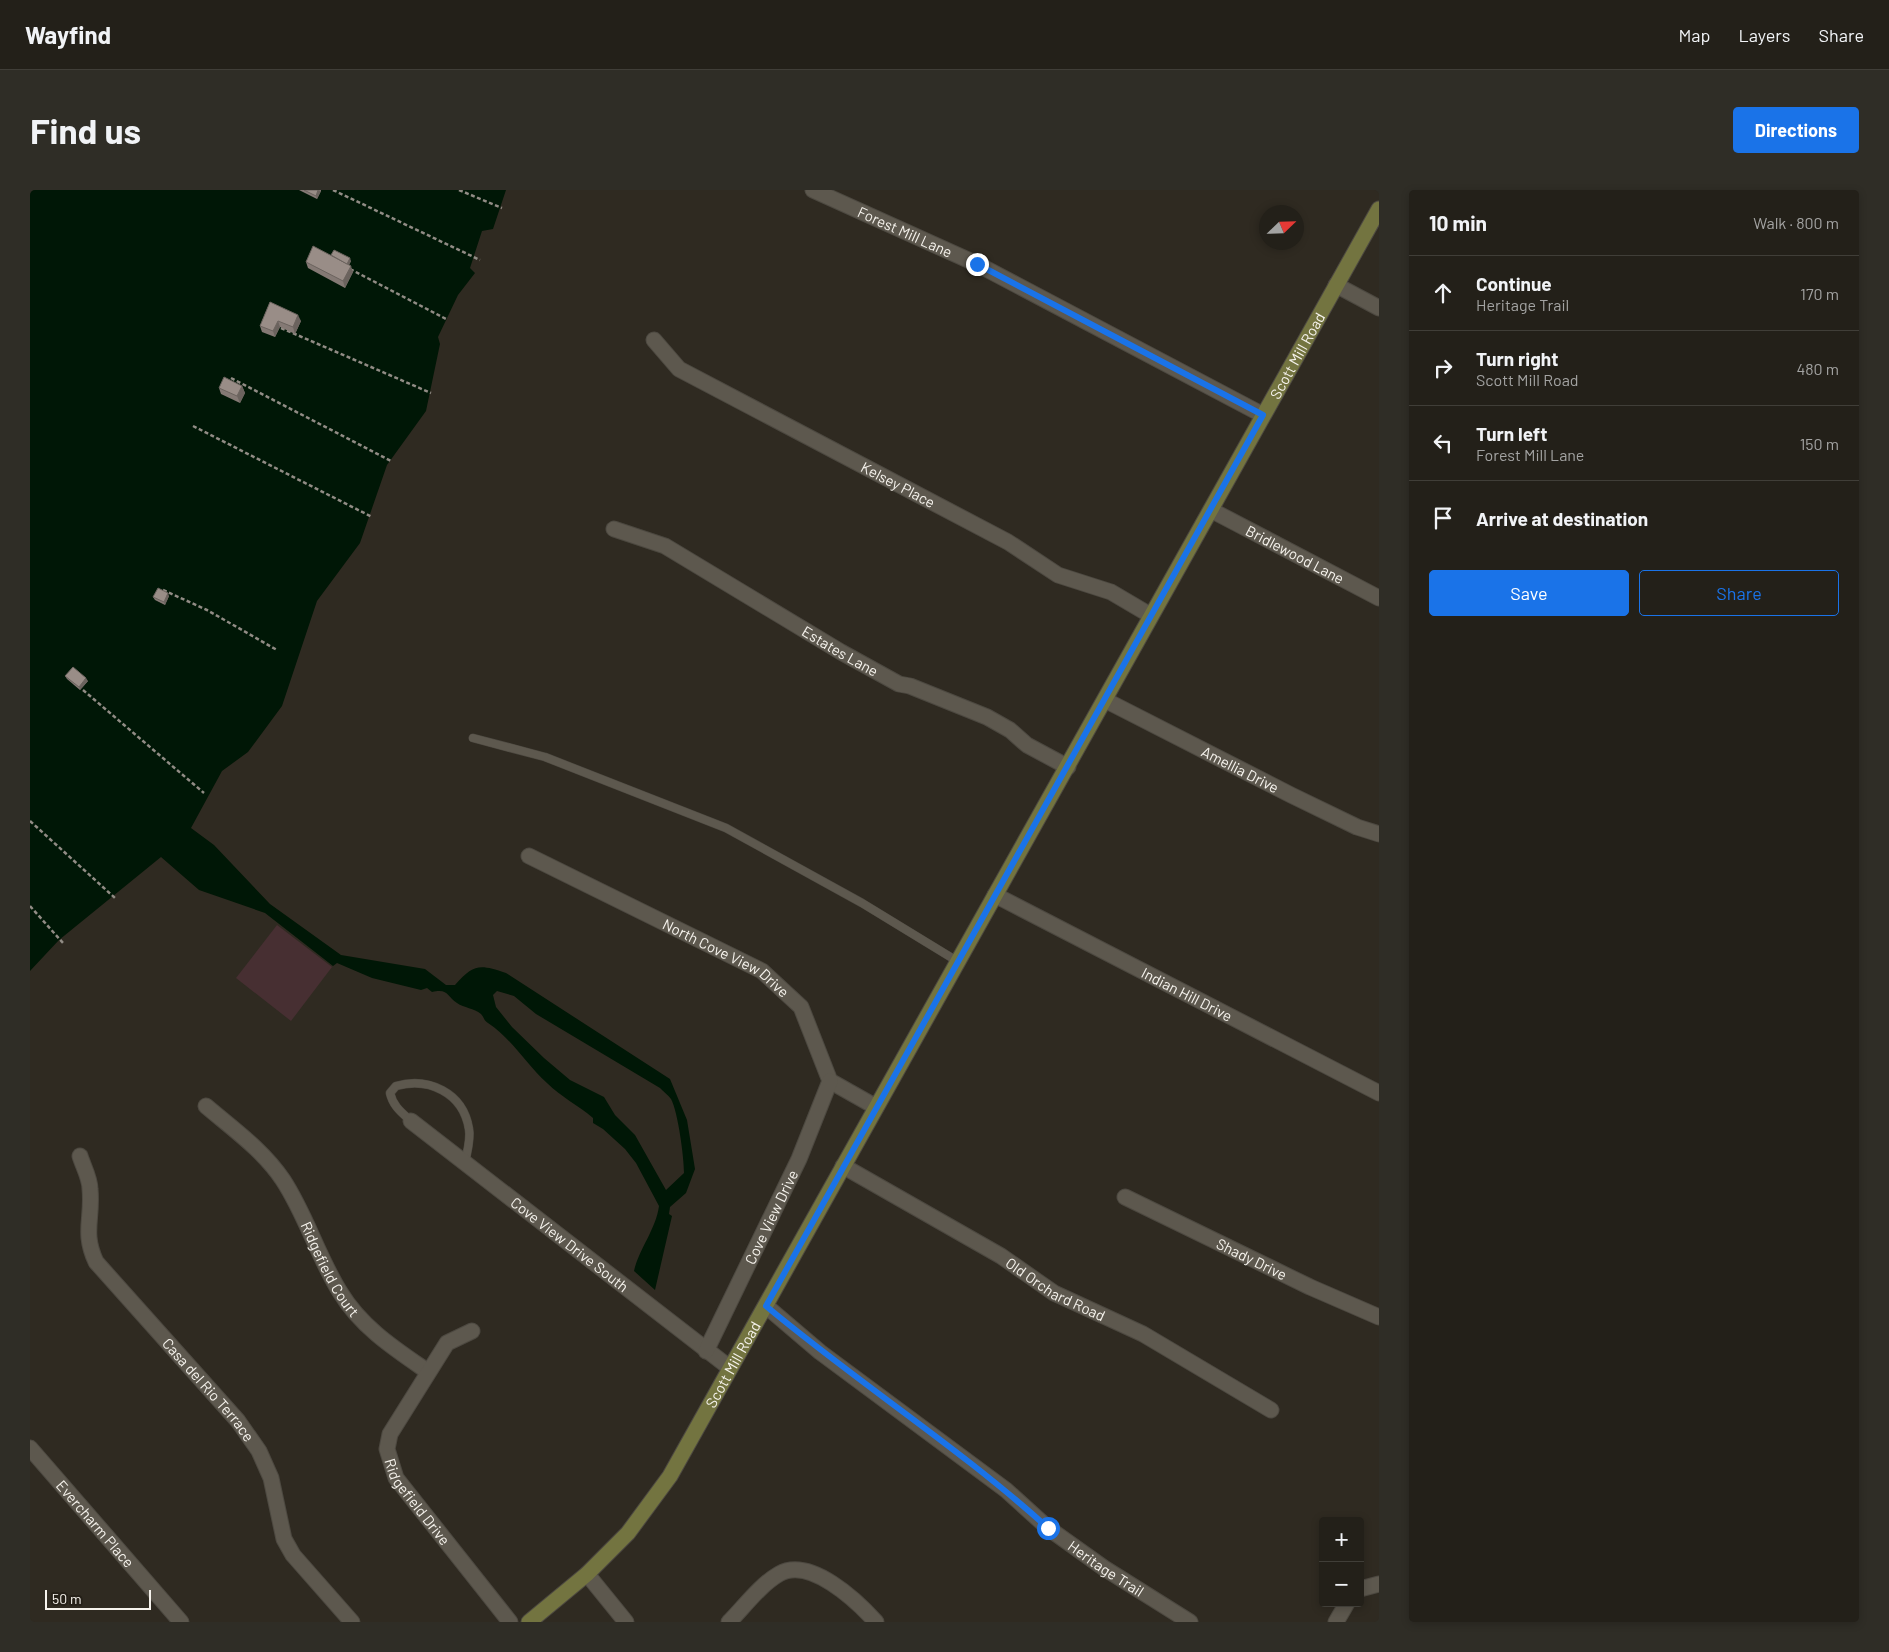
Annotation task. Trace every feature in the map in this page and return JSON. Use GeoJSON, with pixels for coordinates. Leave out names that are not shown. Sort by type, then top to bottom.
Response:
{"type":"FeatureCollection","features":[{"type":"Feature","properties":{"kind":"street","name":"Forest Mill Lane"},"geometry":{"type":"LineString","coordinates":[[813,190],[977,264],[1263,415]]}},
{"type":"Feature","properties":{"kind":"street","name":"Scott Mill Road"},"geometry":{"type":"LineString","coordinates":[[529,1622],[587,1574],[628,1533],[670,1476],[1379,209]]}},
{"type":"Feature","properties":{"kind":"street"},"geometry":{"type":"LineString","coordinates":[[1336,285],[1379,308]]}},
{"type":"Feature","properties":{"kind":"street","name":"Kelsey Place"},"geometry":{"type":"LineString","coordinates":[[654,340],[679,369],[1008,542],[1058,575],[1111,592],[1150,616]]}},
{"type":"Feature","properties":{"kind":"street","name":"Bridlewood Lane"},"geometry":{"type":"LineString","coordinates":[[1211,510],[1379,598]]}},
{"type":"Feature","properties":{"kind":"street","name":"Estates Lane"},"geometry":{"type":"LineString","coordinates":[[614,529],[665,546],[899,684],[910,686],[987,717],[1010,730],[1027,745],[1068,767]]}},
{"type":"Feature","properties":{"kind":"street","name":"Amellia Drive"},"geometry":{"type":"LineString","coordinates":[[1104,700],[1357,827],[1379,834]]}},
{"type":"Feature","properties":{"kind":"street","name":"North Cove View Drive"},"geometry":{"type":"LineString","coordinates":[[529,856],[762,971],[801,1007],[830,1081]]}},
{"type":"Feature","properties":{"kind":"street","name":"Indian Hill Drive"},"geometry":{"type":"LineString","coordinates":[[995,895],[1379,1093]]}},
{"type":"Feature","properties":{"kind":"street"},"geometry":{"type":"LineString","coordinates":[[830,1081],[876,1107]]}},
{"type":"Feature","properties":{"kind":"street","name":"Cove View Drive"},"geometry":{"type":"LineString","coordinates":[[706,1351],[799,1159],[830,1081]]}},
{"type":"Feature","properties":{"kind":"street","name":"Ridgefield Court"},"geometry":{"type":"LineString","coordinates":[[206,1106],[257,1148],[283,1180],[340,1293],[360,1318],[383,1340],[427,1371]]}},
{"type":"Feature","properties":{"kind":"street","name":"Cove View Drive South"},"geometry":{"type":"LineString","coordinates":[[411,1121],[730,1368]]}},
{"type":"Feature","properties":{"kind":"street","name":"Casa del Rio Terrace"},"geometry":{"type":"LineString","coordinates":[[80,1156],[90,1188],[88,1239],[96,1262],[238,1421],[259,1451],[271,1478],[284,1540],[293,1555],[352,1622]]}},
{"type":"Feature","properties":{"kind":"street","name":"Old Orchard Road"},"geometry":{"type":"LineString","coordinates":[[843,1166],[1001,1256],[1054,1293],[1143,1334],[1271,1410]]}},
{"type":"Feature","properties":{"kind":"street","name":"Shady Drive"},"geometry":{"type":"LineString","coordinates":[[1125,1197],[1310,1287],[1379,1317]]}},
{"type":"Feature","properties":{"kind":"street","name":"Heritage Trail"},"geometry":{"type":"LineString","coordinates":[[766,1306],[820,1352],[1006,1490],[1048,1528],[1104,1568],[1190,1622]]}},
{"type":"Feature","properties":{"kind":"street"},"geometry":{"type":"LineString","coordinates":[[427,1371],[447,1343],[472,1330]]}},
{"type":"Feature","properties":{"kind":"street","name":"Ridgefield Drive"},"geometry":{"type":"LineString","coordinates":[[427,1371],[390,1434],[387,1449],[389,1462],[396,1478],[510,1622]]}},
{"type":"Feature","properties":{"kind":"street","name":"Evercharm Place"},"geometry":{"type":"LineString","coordinates":[[30,1448],[181,1622]]}},
{"type":"Feature","properties":{"kind":"street"},"geometry":{"type":"LineString","coordinates":[[728,1622],[764,1586],[780,1573],[797,1571],[815,1574],[830,1581],[876,1622]]}},
{"type":"Feature","properties":{"kind":"street"},"geometry":{"type":"LineString","coordinates":[[587,1574],[626,1622]]}},
{"type":"Feature","properties":{"kind":"street"},"geometry":{"type":"LineString","coordinates":[[1336,1622],[1345,1607]]}},
{"type":"Feature","properties":{"kind":"lane"},"geometry":{"type":"LineString","coordinates":[[474,738],[545,757],[726,828],[862,903],[958,961]]}},
{"type":"Feature","properties":{"kind":"lane"},"geometry":{"type":"LineString","coordinates":[[411,1121],[396,1108],[392,1100],[390,1093],[396,1086],[424,1082],[447,1093],[457,1102],[465,1115],[470,1129],[465,1163]]}},
{"type":"Feature","properties":{"kind":"path"},"geometry":{"type":"LineString","coordinates":[[333,190],[480,260]]}},
{"type":"Feature","properties":{"kind":"path"},"geometry":{"type":"LineString","coordinates":[[459,190],[502,208]]}},
{"type":"Feature","properties":{"kind":"path"},"geometry":{"type":"LineString","coordinates":[[348,268],[448,320]]}},
{"type":"Feature","properties":{"kind":"path"},"geometry":{"type":"LineString","coordinates":[[280,328],[431,393]]}},
{"type":"Feature","properties":{"kind":"path"},"geometry":{"type":"LineString","coordinates":[[231,378],[391,461]]}},
{"type":"Feature","properties":{"kind":"path"},"geometry":{"type":"LineString","coordinates":[[193,426],[372,517]]}},
{"type":"Feature","properties":{"kind":"path"},"geometry":{"type":"LineString","coordinates":[[163,590],[207,610],[277,650]]}},
{"type":"Feature","properties":{"kind":"path"},"geometry":{"type":"LineString","coordinates":[[83,690],[204,793]]}},
{"type":"Feature","properties":{"kind":"path"},"geometry":{"type":"LineString","coordinates":[[30,821],[115,898]]}},
{"type":"Feature","properties":{"kind":"path"},"geometry":{"type":"LineString","coordinates":[[30,906],[63,943]]}},
{"type":"Feature","properties":{"kind":"shaded area"},"geometry":{"type":"Polygon","coordinates":[[[30,190],[506,190],[493,229],[482,231],[470,268],[475,273],[458,295],[438,337],[440,344],[426,411],[387,465],[360,543],[317,601],[282,706],[248,752],[222,771],[191,828],[214,845],[270,904],[341,955],[425,969],[446,985],[455,985],[467,973],[483,967],[506,973],[670,1079],[687,1120],[695,1169],[686,1193],[670,1207],[669,1214],[672,1216],[655,1290],[634,1271],[655,1223],[659,1206],[636,1163],[625,1149],[603,1129],[593,1123],[593,1118],[547,1083],[512,1044],[486,1021],[481,1014],[460,1005],[445,992],[432,992],[427,988],[421,990],[372,978],[337,963],[333,966],[265,913],[199,890],[161,857],[59,940],[30,971],[30,190]],[[497,991],[493,995],[496,1007],[512,1027],[570,1080],[604,1097],[615,1115],[635,1135],[666,1190],[684,1173],[680,1135],[671,1099],[660,1088],[536,1014],[514,996],[497,991]]]}},
{"type":"Feature","properties":{"kind":"shaded area"},"geometry":{"type":"Polygon","coordinates":[[[277,925],[332,967],[291,1021],[236,978],[277,925]]]}},
{"type":"Feature","properties":{"kind":"building"},"geometry":{"type":"Polygon","coordinates":[[[304,190],[318,190],[316,196],[304,190]]]}},
{"type":"Feature","properties":{"kind":"building"},"geometry":{"type":"Polygon","coordinates":[[[313,246],[351,266],[343,281],[306,262],[313,246]]]}},
{"type":"Feature","properties":{"kind":"building"},"geometry":{"type":"Polygon","coordinates":[[[334,250],[350,258],[347,264],[331,255],[334,250]]]}},
{"type":"Feature","properties":{"kind":"building"},"geometry":{"type":"Polygon","coordinates":[[[270,302],[298,315],[293,327],[278,321],[273,331],[260,326],[270,302]]]}},
{"type":"Feature","properties":{"kind":"building"},"geometry":{"type":"Polygon","coordinates":[[[224,377],[242,386],[237,396],[219,388],[224,377]]]}},
{"type":"Feature","properties":{"kind":"building"},"geometry":{"type":"Polygon","coordinates":[[[158,588],[168,593],[164,602],[153,597],[158,588]]]}},
{"type":"Feature","properties":{"kind":"building"},"geometry":{"type":"Polygon","coordinates":[[[73,667],[86,678],[79,687],[65,676],[73,667]]]}},
{"type":"Feature","properties":{"kind":"route"},"geometry":{"type":"LineString","coordinates":[[977,264],[1263,415],[1068,767],[936,998],[766,1306],[820,1352],[1006,1490],[1048,1528]]}}]}
